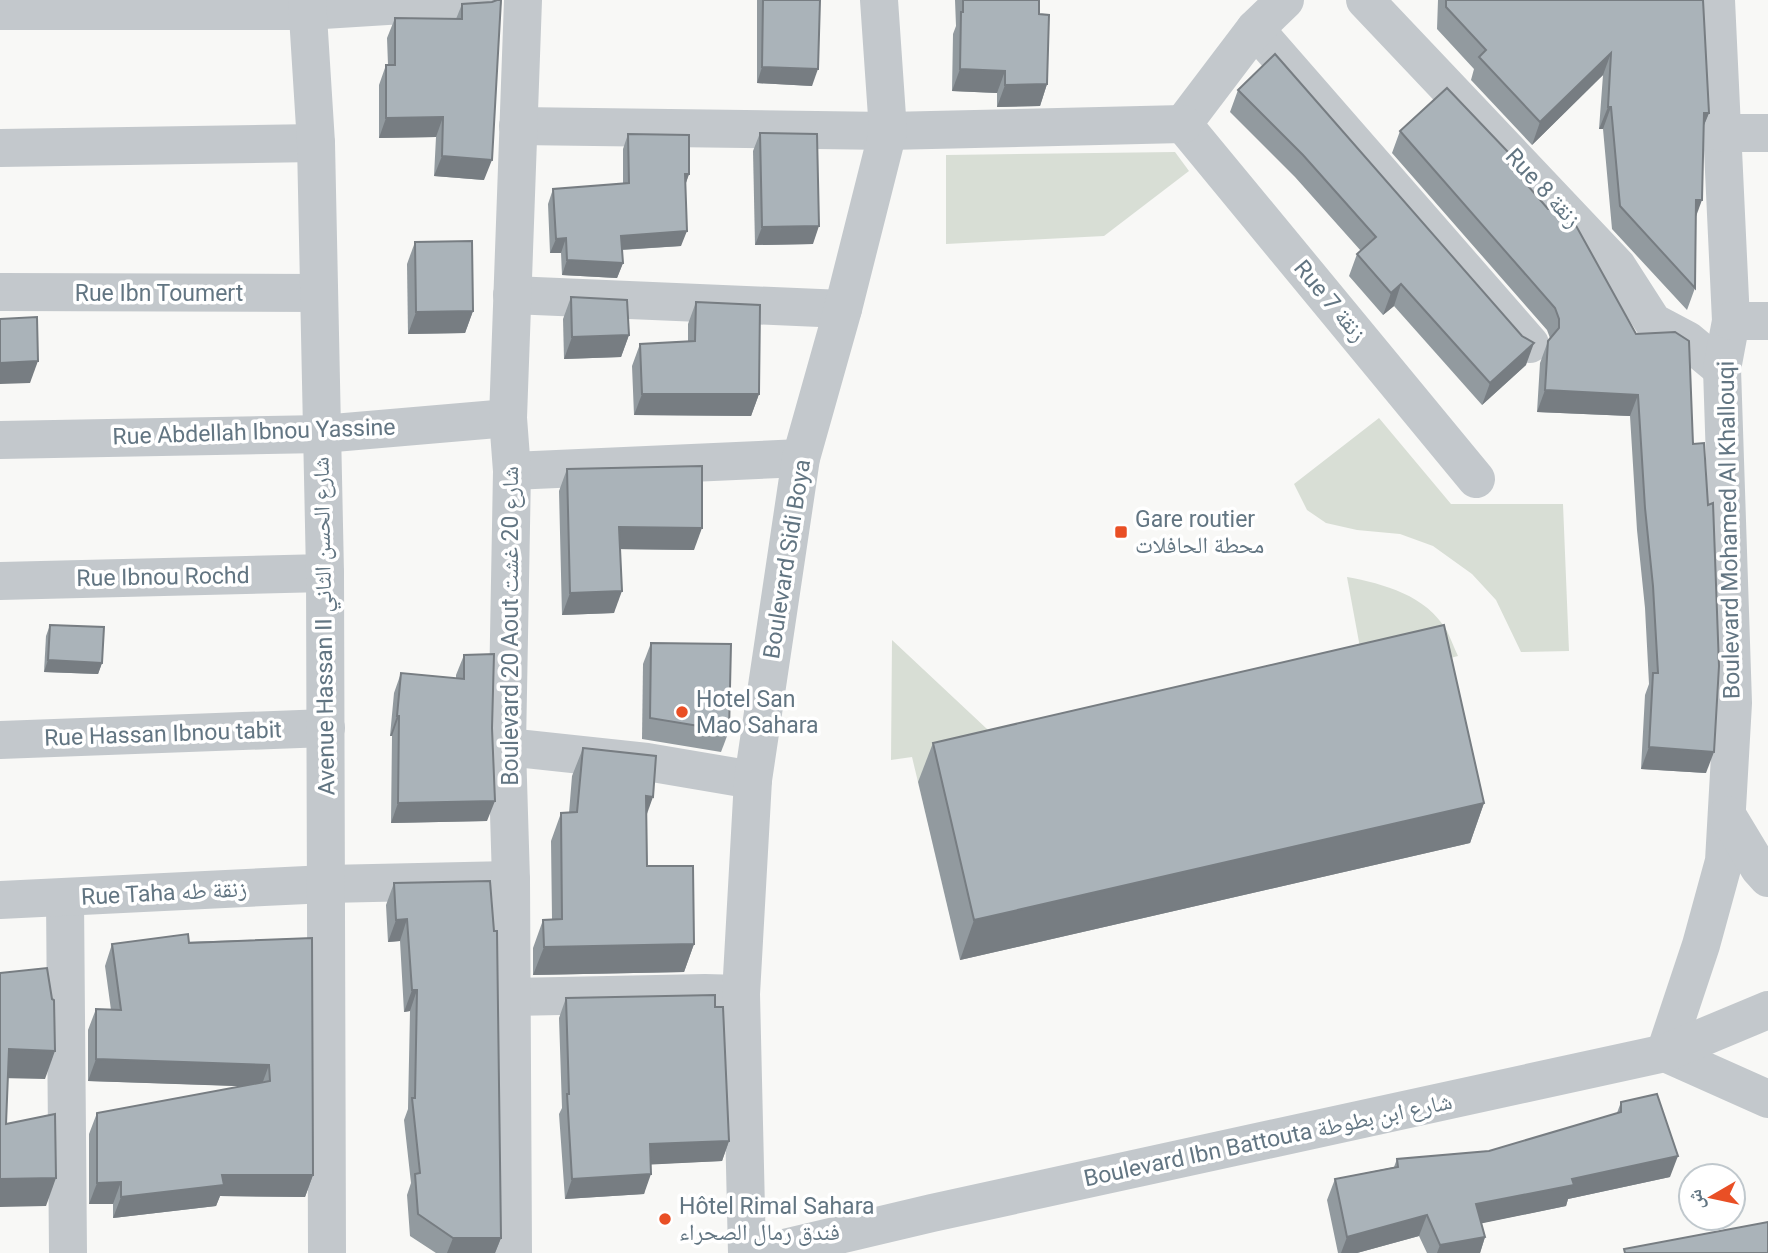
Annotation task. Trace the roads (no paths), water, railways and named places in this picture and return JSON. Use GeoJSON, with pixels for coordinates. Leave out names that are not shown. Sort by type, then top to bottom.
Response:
{"type":"FeatureCollection","features":[{"type":"Feature","properties":{"kind":"street"},"geometry":{"type":"LineString","coordinates":[[0,11],[483,0]]}},
{"type":"Feature","properties":{"kind":"street","name":"Boulevard 20 Aout شارع 20 غشت"},"geometry":{"type":"LineString","coordinates":[[513,1253],[507,747],[512,471],[508,418],[523,0]]}},
{"type":"Feature","properties":{"kind":"street","name":"Boulevard Sidi Boya"},"geometry":{"type":"LineString","coordinates":[[747,1253],[741,994],[753,780],[801,458],[843,309],[888,131],[879,0]]}},
{"type":"Feature","properties":{"kind":"street"},"geometry":{"type":"LineString","coordinates":[[518,126],[888,131],[1183,124],[1255,29],[1285,0]]}},
{"type":"Feature","properties":{"kind":"street","name":"Rue 8 زنقة"},"geometry":{"type":"LineString","coordinates":[[1365,0],[1618,266],[1653,321],[1687,340],[1722,369]]}},
{"type":"Feature","properties":{"kind":"street","name":"Boulevard Mohamed Al Khallouqi"},"geometry":{"type":"LineString","coordinates":[[1665,1052],[1701,945],[1724,861],[1733,703],[1722,369],[1731,321],[1716,0]]}},
{"type":"Feature","properties":{"kind":"street","name":"Avenue Hassan II شارع الحسن الثاني"},"geometry":{"type":"LineString","coordinates":[[307,5],[316,143],[325,573],[327,1253]]}},
{"type":"Feature","properties":{"kind":"street"},"geometry":{"type":"LineString","coordinates":[[1255,29],[1530,344]]}},
{"type":"Feature","properties":{"kind":"street","name":"Rue 7 زنقة"},"geometry":{"type":"LineString","coordinates":[[1183,124],[1476,479]]}},
{"type":"Feature","properties":{"kind":"street"},"geometry":{"type":"LineString","coordinates":[[1722,133],[1768,133]]}},
{"type":"Feature","properties":{"kind":"street"},"geometry":{"type":"LineString","coordinates":[[0,148],[316,143]]}},
{"type":"Feature","properties":{"kind":"street","name":"Rue Ibn Toumert"},"geometry":{"type":"LineString","coordinates":[[0,292],[318,293]]}},
{"type":"Feature","properties":{"kind":"street"},"geometry":{"type":"LineString","coordinates":[[512,295],[843,309]]}},
{"type":"Feature","properties":{"kind":"street"},"geometry":{"type":"LineString","coordinates":[[1731,321],[1768,321]]}},
{"type":"Feature","properties":{"kind":"street","name":"Rue Abdellah Ibnou Yassine"},"geometry":{"type":"LineString","coordinates":[[0,440],[322,434],[508,418]]}},
{"type":"Feature","properties":{"kind":"street"},"geometry":{"type":"LineString","coordinates":[[512,471],[801,458]]}},
{"type":"Feature","properties":{"kind":"street","name":"Rue Ibnou Rochd"},"geometry":{"type":"LineString","coordinates":[[0,581],[325,573]]}},
{"type":"Feature","properties":{"kind":"street","name":"Rue Hassan Ibnou tabit"},"geometry":{"type":"LineString","coordinates":[[0,740],[326,728]]}},
{"type":"Feature","properties":{"kind":"street"},"geometry":{"type":"LineString","coordinates":[[507,747],[647,762],[753,780]]}},
{"type":"Feature","properties":{"kind":"street"},"geometry":{"type":"LineString","coordinates":[[1727,815],[1768,878]]}},
{"type":"Feature","properties":{"kind":"street","name":"Rue Taha زنقة طه"},"geometry":{"type":"LineString","coordinates":[[0,900],[65,899],[327,884],[510,880]]}},
{"type":"Feature","properties":{"kind":"street"},"geometry":{"type":"LineString","coordinates":[[65,899],[68,1253]]}},
{"type":"Feature","properties":{"kind":"street"},"geometry":{"type":"LineString","coordinates":[[512,997],[741,994]]}},
{"type":"Feature","properties":{"kind":"street","name":"Boulevard Ibn Battouta شارع ابن بطوطة"},"geometry":{"type":"LineString","coordinates":[[763,1253],[932,1213],[1665,1052],[1768,1010]]}},
{"type":"Feature","properties":{"kind":"street"},"geometry":{"type":"LineString","coordinates":[[1665,1052],[1768,1099]]}},
{"type":"Feature","properties":{"kind":"place","name":"Gare routier محطة الحافلات"},"geometry":{"type":"Point","coordinates":[1121,532]}},
{"type":"Feature","properties":{"kind":"place","name":"Hotel San Mao Sahara"},"geometry":{"type":"Point","coordinates":[682,712]}},
{"type":"Feature","properties":{"kind":"place","name":"Hôtel Rimal Sahara فندق رمال الصحراء"},"geometry":{"type":"Point","coordinates":[665,1219]}}]}
